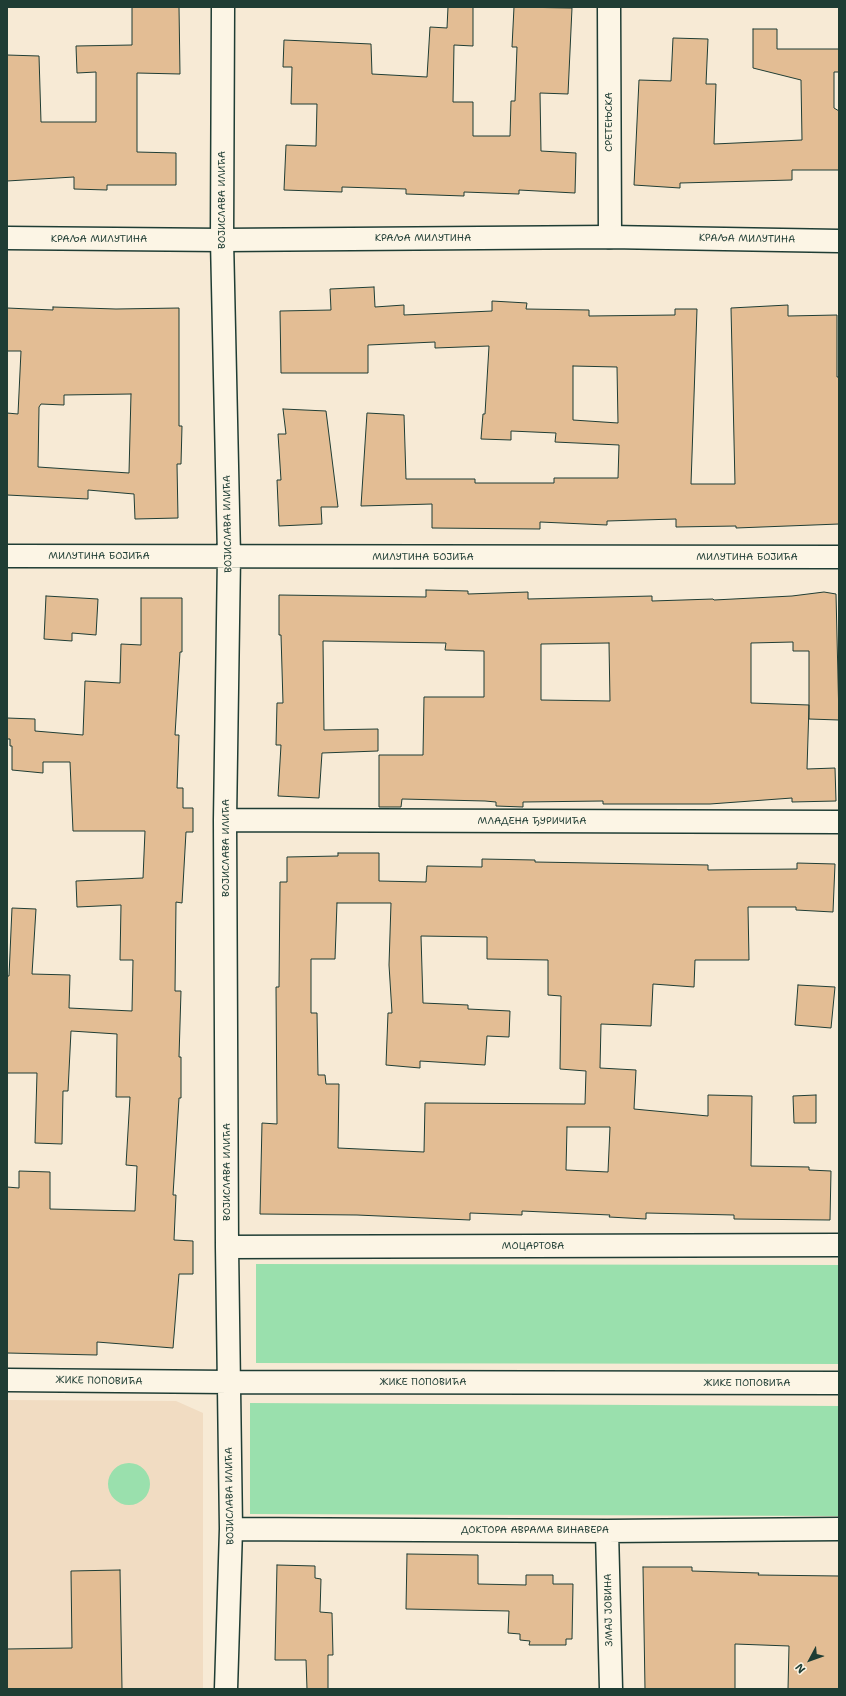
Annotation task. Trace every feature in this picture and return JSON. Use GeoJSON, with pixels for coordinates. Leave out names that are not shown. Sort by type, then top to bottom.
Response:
{"type":"FeatureCollection","features":[{"type":"Feature","properties":{"kind":"street","name":"ВОЈИСЛАВА ИЛИЋА"},"geometry":{"type":"LineString","coordinates":[[223,7],[222,240],[229,556],[225,820],[228,1382],[231,1529],[226,1689]]}},
{"type":"Feature","properties":{"kind":"street","name":"СРЕТЕЊСКА"},"geometry":{"type":"LineString","coordinates":[[609,7],[610,237]]}},
{"type":"Feature","properties":{"kind":"street","name":"КРАЉА МИЛУТИНА"},"geometry":{"type":"LineString","coordinates":[[7,238],[222,240],[610,237],[839,241]]}},
{"type":"Feature","properties":{"kind":"street","name":"МИЛУТИНА БОЈИЋА"},"geometry":{"type":"LineString","coordinates":[[7,556],[839,557]]}},
{"type":"Feature","properties":{"kind":"street","name":"МЛАДЕНА ЂУРИЧИЋА"},"geometry":{"type":"LineString","coordinates":[[225,820],[839,822]]}},
{"type":"Feature","properties":{"kind":"street","name":"МОЦАРТОВА"},"geometry":{"type":"LineString","coordinates":[[227,1247],[839,1245]]}},
{"type":"Feature","properties":{"kind":"street","name":"ЖИКЕ ПОПОВИЋА"},"geometry":{"type":"LineString","coordinates":[[7,1380],[228,1382],[839,1383]]}},
{"type":"Feature","properties":{"kind":"street","name":"ДОКТОРА АВРАМА ВИНАВЕРА"},"geometry":{"type":"LineString","coordinates":[[231,1529],[607,1531],[839,1529]]}},
{"type":"Feature","properties":{"kind":"street","name":"ЗМАЈ ЈОВИНА"},"geometry":{"type":"LineString","coordinates":[[607,1531],[611,1689]]}},
{"type":"Feature","properties":{"kind":"shaded area"},"geometry":{"type":"Polygon","coordinates":[[[7,1400],[176,1401],[203,1413],[203,1689],[7,1689],[7,1400]]]}},
{"type":"Feature","properties":{"kind":"green space"},"geometry":{"type":"Polygon","coordinates":[[[256,1264],[839,1265],[839,1364],[256,1363],[256,1264]]]}},
{"type":"Feature","properties":{"kind":"green space"},"geometry":{"type":"Polygon","coordinates":[[[250,1403],[839,1406],[839,1516],[250,1514],[250,1403]]]}},
{"type":"Feature","properties":{"kind":"green space"},"geometry":{"type":"Polygon","coordinates":[[[129,1463],[144,1469],[150,1484],[144,1499],[129,1505],[114,1499],[108,1484],[114,1469],[129,1463]]]}},
{"type":"Feature","properties":{"kind":"building"},"geometry":{"type":"Polygon","coordinates":[[[132,7],[179,7],[180,74],[137,73],[137,152],[176,153],[176,185],[107,185],[107,190],[74,189],[74,177],[7,181],[7,55],[39,56],[41,122],[96,122],[96,72],[77,73],[76,46],[132,45],[132,7]]]}},
{"type":"Feature","properties":{"kind":"building"},"geometry":{"type":"Polygon","coordinates":[[[448,7],[473,7],[473,46],[454,45],[453,102],[473,102],[473,136],[510,136],[511,101],[515,101],[517,47],[512,47],[514,7],[572,8],[568,94],[540,93],[541,151],[576,153],[575,193],[519,190],[519,194],[464,192],[464,196],[406,194],[406,189],[342,187],[342,192],[284,190],[286,145],[316,146],[317,104],[291,104],[292,67],[283,67],[284,40],[371,44],[372,74],[427,77],[430,27],[447,28],[448,7]]]}},
{"type":"Feature","properties":{"kind":"building"},"geometry":{"type":"Polygon","coordinates":[[[753,29],[777,29],[777,49],[839,49],[839,72],[834,72],[834,108],[839,111],[839,170],[792,170],[792,180],[680,183],[680,188],[634,185],[639,80],[671,81],[673,38],[708,39],[706,84],[716,84],[714,144],[802,140],[801,80],[753,68],[753,29]]]}},
{"type":"Feature","properties":{"kind":"building"},"geometry":{"type":"Polygon","coordinates":[[[374,287],[375,307],[404,305],[404,315],[492,311],[492,301],[527,303],[526,309],[589,310],[589,316],[675,315],[675,309],[697,309],[691,484],[735,484],[731,308],[788,305],[788,316],[837,315],[837,377],[839,377],[839,524],[736,528],[736,526],[676,527],[676,519],[607,521],[607,525],[540,522],[540,529],[432,528],[432,504],[361,506],[367,413],[404,415],[406,479],[475,479],[475,483],[554,483],[554,478],[618,478],[619,445],[555,442],[556,433],[511,431],[511,440],[481,439],[483,414],[485,414],[489,346],[435,348],[435,342],[368,345],[368,373],[281,373],[280,311],[331,310],[330,289],[374,287]],[[573,366],[573,420],[618,423],[617,367],[573,366]]]}},
{"type":"Feature","properties":{"kind":"building"},"geometry":{"type":"Polygon","coordinates":[[[53,307],[116,309],[179,308],[179,426],[182,426],[181,464],[177,464],[178,518],[135,519],[134,494],[88,490],[88,499],[7,495],[7,413],[18,414],[21,351],[7,351],[7,308],[53,310],[53,307]],[[131,394],[64,395],[64,405],[41,404],[39,407],[38,467],[129,473],[131,394]]]}},
{"type":"Feature","properties":{"kind":"building"},"geometry":{"type":"Polygon","coordinates":[[[283,409],[326,411],[338,507],[321,507],[322,524],[279,526],[277,480],[281,480],[278,434],[286,434],[283,409]]]}},
{"type":"Feature","properties":{"kind":"building"},"geometry":{"type":"Polygon","coordinates":[[[426,590],[468,591],[468,594],[528,592],[528,599],[652,596],[652,601],[714,600],[792,596],[824,592],[836,594],[839,720],[809,719],[809,705],[807,769],[835,768],[836,801],[792,802],[792,798],[710,804],[603,804],[603,801],[523,802],[523,807],[496,806],[496,802],[485,801],[402,799],[401,807],[379,807],[379,755],[423,755],[424,697],[484,697],[484,651],[445,650],[446,643],[323,641],[324,730],[378,729],[378,751],[322,753],[319,798],[278,796],[281,745],[276,745],[277,703],[283,703],[281,635],[279,635],[279,595],[426,597],[426,590]],[[793,642],[751,643],[751,703],[809,705],[809,651],[793,651],[793,642]],[[609,643],[541,644],[541,700],[610,701],[609,643]]]}},
{"type":"Feature","properties":{"kind":"building"},"geometry":{"type":"Polygon","coordinates":[[[46,596],[98,599],[96,635],[72,633],[72,641],[44,639],[46,596]]]}},
{"type":"Feature","properties":{"kind":"building"},"geometry":{"type":"Polygon","coordinates":[[[141,598],[182,598],[182,652],[180,652],[175,735],[179,735],[177,788],[183,788],[183,808],[193,808],[193,832],[186,832],[182,903],[176,902],[175,991],[181,991],[179,1057],[181,1057],[181,1098],[179,1098],[173,1195],[176,1195],[174,1240],[193,1241],[193,1274],[179,1274],[173,1348],[97,1342],[97,1355],[7,1353],[7,1187],[19,1188],[19,1171],[50,1172],[50,1209],[135,1211],[137,1166],[126,1165],[130,1097],[116,1097],[117,1034],[71,1031],[68,1091],[63,1091],[62,1144],[35,1143],[37,1073],[7,1073],[7,976],[9,976],[12,908],[36,909],[32,974],[70,975],[69,1008],[132,1011],[133,960],[120,960],[121,905],[77,907],[76,881],[143,878],[145,831],[73,831],[70,762],[43,762],[43,773],[12,770],[12,746],[10,746],[10,739],[7,739],[7,718],[35,719],[35,731],[83,735],[85,681],[120,683],[121,644],[141,645],[141,598]]]}},
{"type":"Feature","properties":{"kind":"building"},"geometry":{"type":"Polygon","coordinates":[[[338,853],[379,853],[379,881],[426,882],[427,866],[482,867],[482,859],[535,860],[535,862],[708,865],[708,870],[797,869],[797,863],[835,864],[833,912],[796,910],[796,907],[748,907],[749,960],[695,960],[694,987],[653,984],[651,1026],[601,1024],[600,1068],[636,1070],[634,1109],[708,1116],[708,1095],[752,1096],[751,1166],[809,1167],[809,1170],[831,1171],[830,1220],[734,1219],[734,1215],[646,1213],[646,1219],[609,1217],[610,1215],[522,1211],[522,1215],[470,1213],[470,1220],[357,1215],[260,1214],[262,1123],[277,1124],[276,987],[279,987],[280,882],[287,882],[287,857],[338,856],[338,853]],[[337,903],[335,959],[311,959],[311,1013],[317,1013],[318,1075],[325,1075],[326,1084],[339,1084],[338,1148],[424,1152],[425,1103],[585,1104],[586,1071],[560,1069],[561,996],[548,995],[548,960],[487,959],[487,937],[421,936],[423,1003],[468,1005],[468,1009],[510,1011],[509,1037],[487,1036],[485,1065],[420,1061],[420,1068],[386,1065],[388,1013],[392,1013],[389,965],[391,903],[337,903]],[[567,1127],[566,1170],[608,1172],[610,1127],[567,1127]]]}},
{"type":"Feature","properties":{"kind":"building"},"geometry":{"type":"Polygon","coordinates":[[[798,985],[835,987],[831,1028],[795,1025],[798,985]]]}},
{"type":"Feature","properties":{"kind":"building"},"geometry":{"type":"Polygon","coordinates":[[[816,1095],[816,1123],[794,1123],[793,1096],[816,1095]]]}},
{"type":"Feature","properties":{"kind":"building"},"geometry":{"type":"Polygon","coordinates":[[[407,1554],[478,1555],[478,1584],[526,1585],[526,1575],[553,1575],[553,1584],[573,1584],[572,1639],[566,1639],[566,1645],[529,1645],[530,1641],[520,1640],[520,1634],[508,1633],[509,1611],[406,1609],[407,1554]]]}},
{"type":"Feature","properties":{"kind":"building"},"geometry":{"type":"Polygon","coordinates":[[[277,1565],[315,1566],[315,1578],[321,1579],[320,1612],[332,1613],[333,1655],[328,1655],[328,1689],[307,1689],[306,1660],[275,1660],[277,1565]]]}},
{"type":"Feature","properties":{"kind":"building"},"geometry":{"type":"Polygon","coordinates":[[[643,1567],[692,1567],[692,1571],[759,1573],[758,1575],[839,1576],[839,1689],[788,1689],[789,1646],[735,1644],[735,1689],[645,1689],[643,1567]]]}},
{"type":"Feature","properties":{"kind":"building"},"geometry":{"type":"Polygon","coordinates":[[[120,1570],[122,1689],[7,1689],[7,1649],[72,1648],[71,1571],[120,1570]]]}}]}
